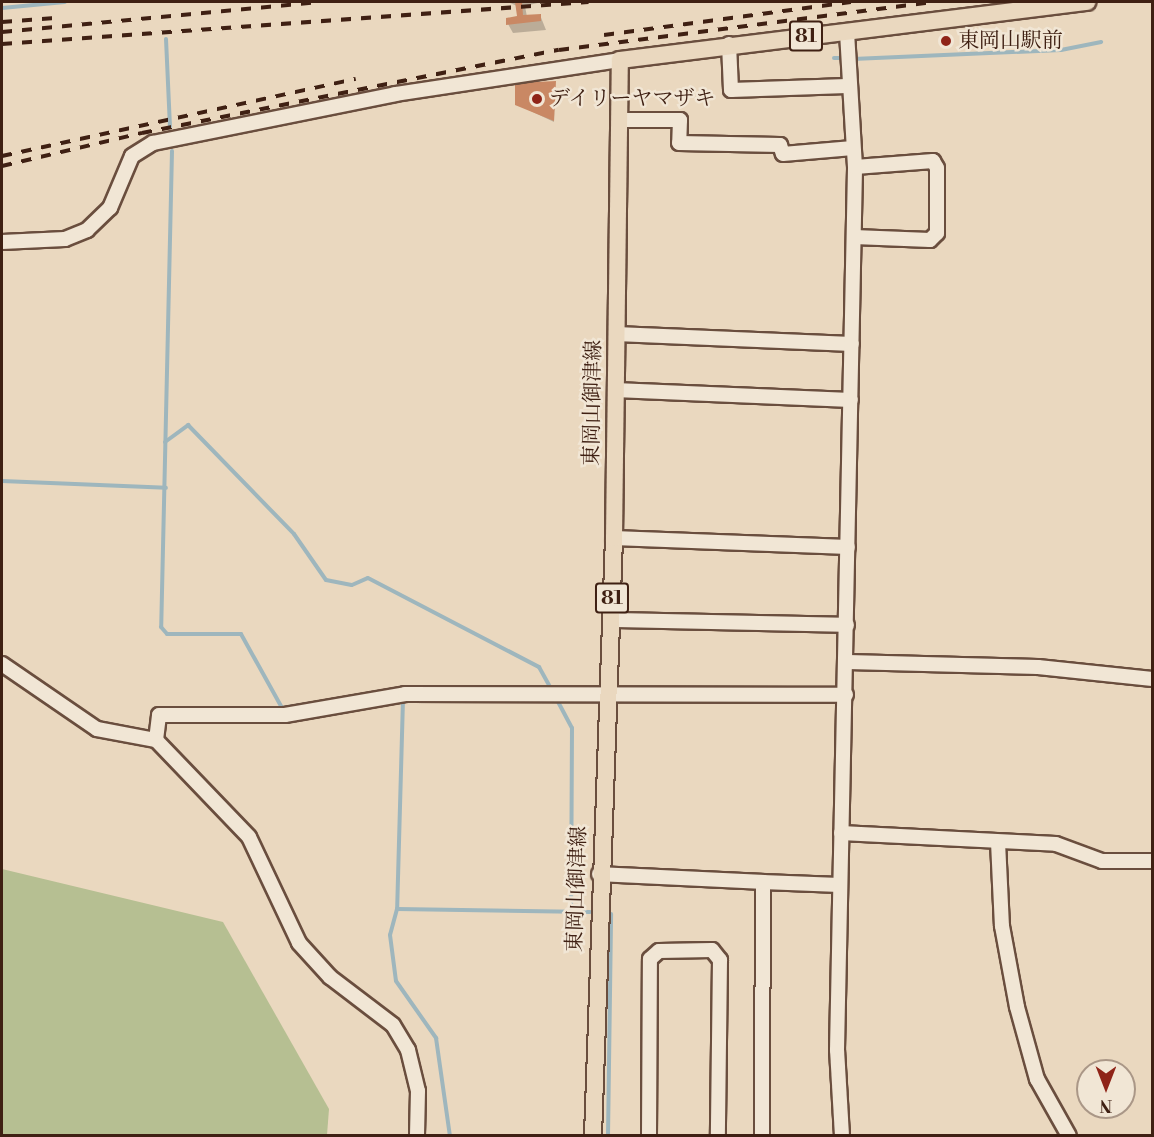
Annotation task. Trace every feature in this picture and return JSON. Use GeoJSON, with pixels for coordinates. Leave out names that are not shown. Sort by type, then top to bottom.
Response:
{"type":"FeatureCollection","features":[{"type":"Feature","properties":{"kind":"main road"},"geometry":{"type":"LineString","coordinates":[[992,8],[1087,2]]}},
{"type":"Feature","properties":{"kind":"main road","name":"81"},"geometry":{"type":"LineString","coordinates":[[620,60],[729,44],[847,31],[992,8]]}},
{"type":"Feature","properties":{"kind":"main road","name":"東岡山御津線"},"geometry":{"type":"LineString","coordinates":[[593,1136],[599,874],[614,538],[620,60]]}},
{"type":"Feature","properties":{"kind":"street"},"geometry":{"type":"LineString","coordinates":[[842,1136],[839,885],[848,662],[855,167],[847,86],[847,31]]}},
{"type":"Feature","properties":{"kind":"street"},"geometry":{"type":"LineString","coordinates":[[729,44],[731,90],[847,86]]}},
{"type":"Feature","properties":{"kind":"street"},"geometry":{"type":"LineString","coordinates":[[2,242],[65,239],[87,230],[110,208],[139,148],[395,94],[620,60]]}},
{"type":"Feature","properties":{"kind":"street"},"geometry":{"type":"LineString","coordinates":[[621,120],[680,120],[679,143],[780,145],[783,154],[853,148]]}},
{"type":"Feature","properties":{"kind":"street"},"geometry":{"type":"LineString","coordinates":[[854,237],[930,240],[936,233],[938,168],[933,161],[855,167]]}},
{"type":"Feature","properties":{"kind":"street"},"geometry":{"type":"LineString","coordinates":[[616,334],[852,344]]}},
{"type":"Feature","properties":{"kind":"street"},"geometry":{"type":"LineString","coordinates":[[615,390],[851,400]]}},
{"type":"Feature","properties":{"kind":"street"},"geometry":{"type":"LineString","coordinates":[[614,538],[848,547]]}},
{"type":"Feature","properties":{"kind":"street"},"geometry":{"type":"LineString","coordinates":[[611,620],[847,625]]}},
{"type":"Feature","properties":{"kind":"street"},"geometry":{"type":"LineString","coordinates":[[848,662],[1038,667],[1152,679]]}},
{"type":"Feature","properties":{"kind":"street"},"geometry":{"type":"LineString","coordinates":[[2,664],[97,729],[156,740],[249,837],[299,943],[330,977],[393,1025],[408,1050],[418,1091],[417,1136]]}},
{"type":"Feature","properties":{"kind":"street"},"geometry":{"type":"LineString","coordinates":[[156,740],[159,715],[285,715],[400,695],[608,697],[846,695]]}},
{"type":"Feature","properties":{"kind":"street"},"geometry":{"type":"LineString","coordinates":[[842,833],[1056,844],[1102,861],[1152,861]]}},
{"type":"Feature","properties":{"kind":"street"},"geometry":{"type":"LineString","coordinates":[[998,842],[1002,926],[1017,1006],[1037,1079],[1069,1136]]}},
{"type":"Feature","properties":{"kind":"street"},"geometry":{"type":"LineString","coordinates":[[599,874],[839,885]]}},
{"type":"Feature","properties":{"kind":"street"},"geometry":{"type":"LineString","coordinates":[[762,1136],[763,882]]}},
{"type":"Feature","properties":{"kind":"street"},"geometry":{"type":"LineString","coordinates":[[649,1136],[650,958],[659,951],[712,950],[720,960],[718,1136]]}},
{"type":"Feature","properties":{"kind":"green space"},"geometry":{"type":"Polygon","coordinates":[[[2,869],[223,922],[329,1109],[327,1135],[2,1135],[2,869]]]}},
{"type":"Feature","properties":{"kind":"building"},"geometry":{"type":"Polygon","coordinates":[[[515,2],[522,2],[523,15],[541,14],[541,21],[506,25],[506,18],[517,16],[515,2]]]}},
{"type":"Feature","properties":{"kind":"building"},"geometry":{"type":"Polygon","coordinates":[[[556,81],[554,121],[515,105],[515,83],[556,81]]]}},
{"type":"Feature","properties":{"kind":"waterway"},"geometry":{"type":"LineString","coordinates":[[2,8],[65,2]]}},
{"type":"Feature","properties":{"kind":"waterway"},"geometry":{"type":"LineString","coordinates":[[166,39],[170,127]]}},
{"type":"Feature","properties":{"kind":"waterway"},"geometry":{"type":"LineString","coordinates":[[853,59],[1061,50],[1101,42]]}},
{"type":"Feature","properties":{"kind":"waterway"},"geometry":{"type":"LineString","coordinates":[[834,58],[845,58]]}},
{"type":"Feature","properties":{"kind":"waterway"},"geometry":{"type":"LineString","coordinates":[[172,151],[161,627],[167,634],[241,634],[282,708],[399,690]]}},
{"type":"Feature","properties":{"kind":"waterway"},"geometry":{"type":"LineString","coordinates":[[165,442],[188,425],[294,534],[326,580],[352,585],[368,578],[539,667],[552,690]]}},
{"type":"Feature","properties":{"kind":"waterway"},"geometry":{"type":"LineString","coordinates":[[2,481],[166,488]]}},
{"type":"Feature","properties":{"kind":"waterway"},"geometry":{"type":"LineString","coordinates":[[556,698],[572,728],[571,911]]}},
{"type":"Feature","properties":{"kind":"waterway"},"geometry":{"type":"LineString","coordinates":[[403,699],[397,909],[390,935],[396,981],[436,1038],[450,1136]]}},
{"type":"Feature","properties":{"kind":"waterway"},"geometry":{"type":"LineString","coordinates":[[397,909],[590,912]]}},
{"type":"Feature","properties":{"kind":"waterway"},"geometry":{"type":"LineString","coordinates":[[608,1136],[611,914]]}},
{"type":"Feature","properties":{"kind":"railway"},"geometry":{"type":"LineString","coordinates":[[2,32],[317,2]]}},
{"type":"Feature","properties":{"kind":"railway"},"geometry":{"type":"LineString","coordinates":[[2,44],[588,2]]}},
{"type":"Feature","properties":{"kind":"railway"},"geometry":{"type":"LineString","coordinates":[[604,35],[851,2]]}},
{"type":"Feature","properties":{"kind":"railway"},"geometry":{"type":"LineString","coordinates":[[2,166],[142,133],[559,50],[933,2]]}},
{"type":"Feature","properties":{"kind":"railway"},"geometry":{"type":"LineString","coordinates":[[2,22],[55,18]]}},
{"type":"Feature","properties":{"kind":"railway"},"geometry":{"type":"LineString","coordinates":[[2,156],[356,79]]}},
{"type":"Feature","properties":{"kind":"place","name":"東岡山駅前"},"geometry":{"type":"Point","coordinates":[946,41]}},
{"type":"Feature","properties":{"kind":"place","name":"デイリーヤマザキ"},"geometry":{"type":"Point","coordinates":[537,99]}}]}
